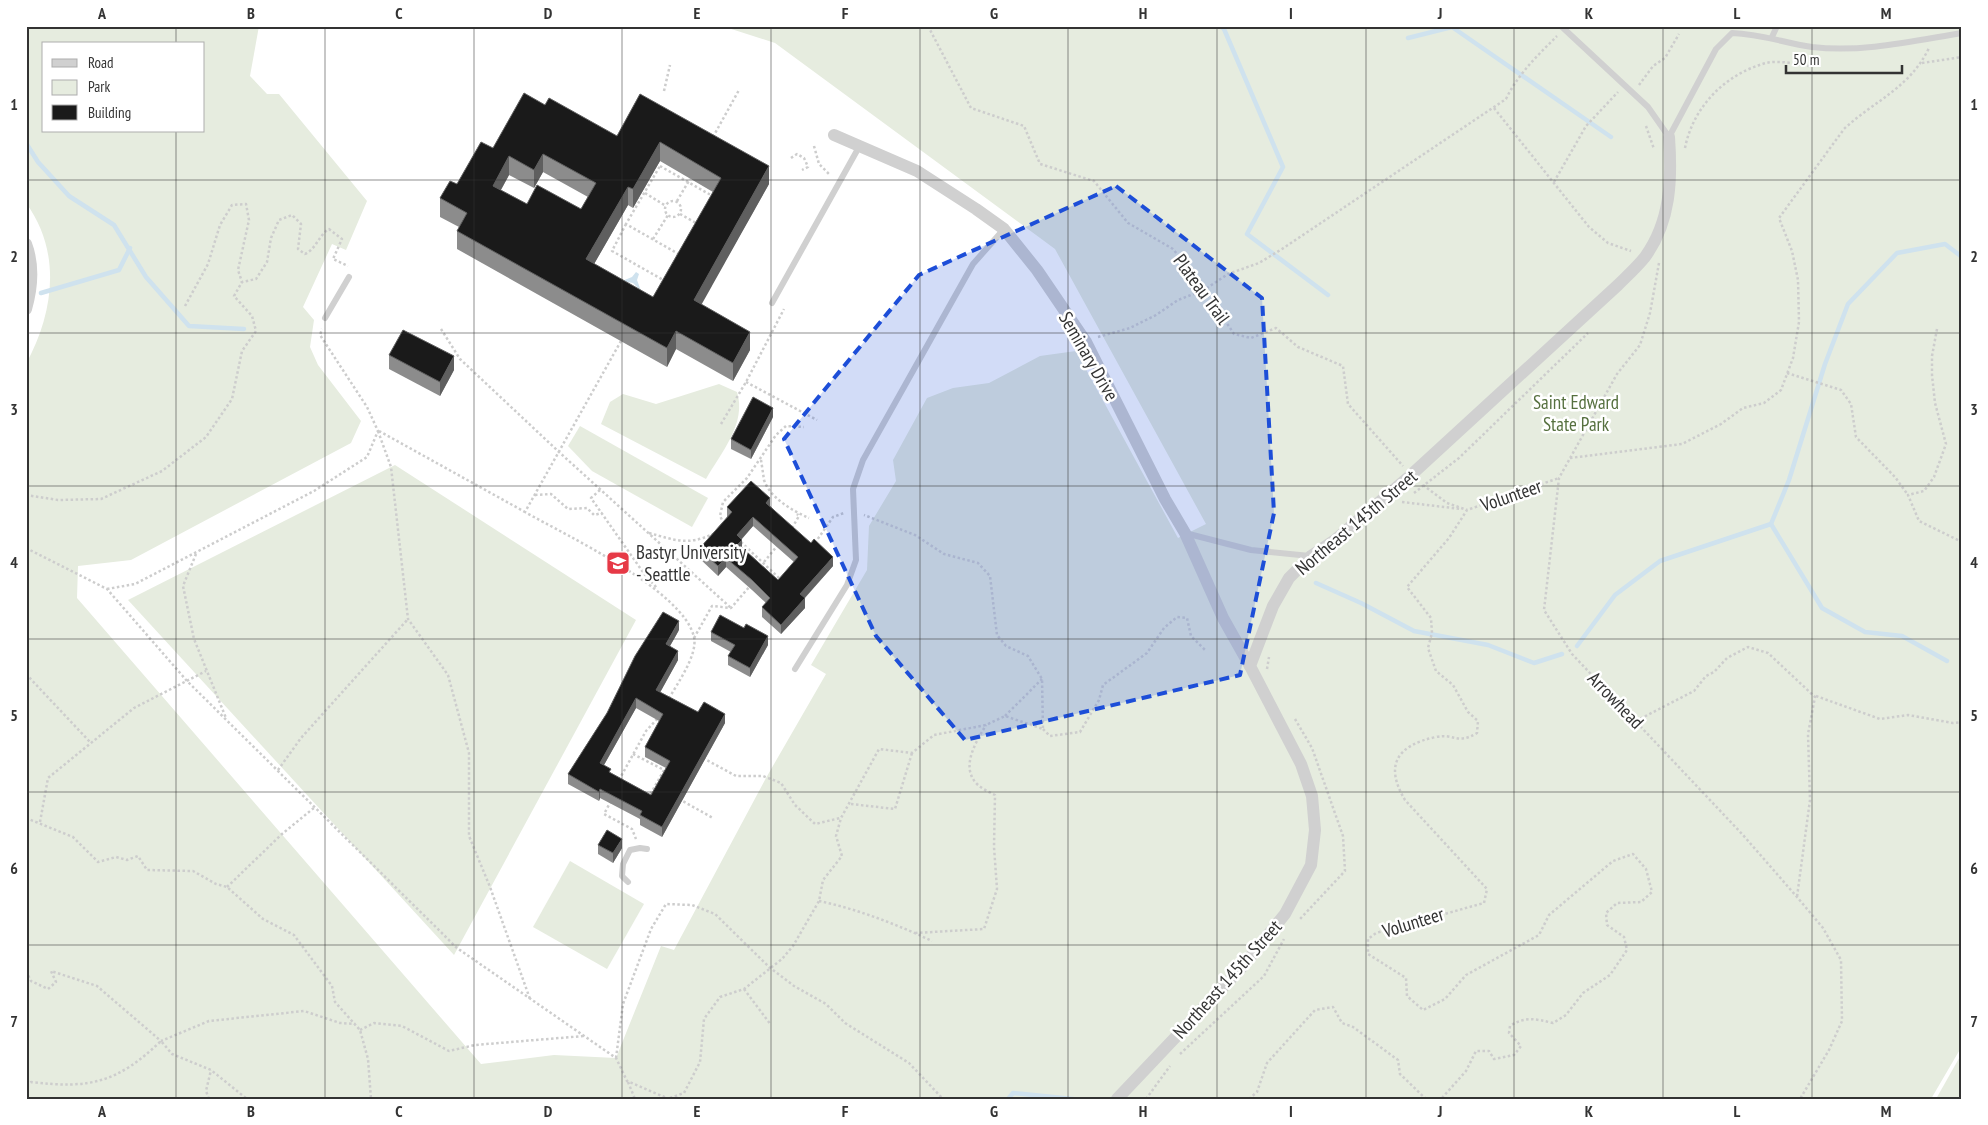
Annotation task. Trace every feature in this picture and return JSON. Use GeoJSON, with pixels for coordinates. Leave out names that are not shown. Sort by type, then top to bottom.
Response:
{"type":"FeatureCollection","features":[{"type":"Feature","properties":{"kind":"street","name":"Seminary Drive"},"geometry":{"type":"LineString","coordinates":[[834,135],[917,171],[1004,229],[1036,270],[1086,342],[1164,499],[1185,533],[1223,618],[1250,666]]}},
{"type":"Feature","properties":{"kind":"street","name":"Northeast 145th Street"},"geometry":{"type":"LineString","coordinates":[[1117,1099],[1242,966],[1285,914],[1311,865],[1315,830],[1312,796],[1300,764],[1250,666],[1274,606],[1290,578],[1311,556],[1336,540],[1407,471],[1618,285],[1645,256],[1660,229],[1669,199],[1671,168],[1669,137]]}},
{"type":"Feature","properties":{"kind":"street"},"geometry":{"type":"LineString","coordinates":[[26,244],[30,254],[32,284],[26,309]]}},
{"type":"Feature","properties":{"kind":"lane"},"geometry":{"type":"LineString","coordinates":[[1772,37],[1777,26]]}},
{"type":"Feature","properties":{"kind":"lane"},"geometry":{"type":"LineString","coordinates":[[1563,28],[1648,107],[1669,137],[1716,49],[1732,33],[1757,34],[1812,47],[1878,47],[1962,33]]}},
{"type":"Feature","properties":{"kind":"lane"},"geometry":{"type":"LineString","coordinates":[[772,303],[858,146]]}},
{"type":"Feature","properties":{"kind":"lane"},"geometry":{"type":"LineString","coordinates":[[795,669],[847,585],[856,560],[852,489],[863,460],[973,264],[1004,229]]}},
{"type":"Feature","properties":{"kind":"lane"},"geometry":{"type":"LineString","coordinates":[[325,318],[349,277]]}},
{"type":"Feature","properties":{"kind":"lane"},"geometry":{"type":"LineString","coordinates":[[1185,533],[1251,550],[1311,556]]}},
{"type":"Feature","properties":{"kind":"lane"},"geometry":{"type":"LineString","coordinates":[[628,882],[622,876],[623,864],[630,850],[644,849]]}},
{"type":"Feature","properties":{"kind":"path","name":"Plateau Trail"},"geometry":{"type":"LineString","coordinates":[[928,26],[971,108],[1024,126],[1040,164],[1094,181],[1128,223],[1173,249],[1234,334],[1251,338],[1276,328],[1298,347],[1343,366],[1348,404],[1407,471]]}},
{"type":"Feature","properties":{"kind":"path"},"geometry":{"type":"LineString","coordinates":[[1086,342],[1130,328],[1156,316],[1178,300],[1204,290],[1228,274],[1259,263],[1282,249],[1506,99],[1524,72],[1563,28]]}},
{"type":"Feature","properties":{"kind":"path"},"geometry":{"type":"LineString","coordinates":[[1639,84],[1653,66],[1665,58],[1679,34]]}},
{"type":"Feature","properties":{"kind":"path"},"geometry":{"type":"LineString","coordinates":[[1570,458],[1682,444],[1721,424],[1743,408],[1764,403],[1781,390],[1793,358],[1799,322],[1798,280],[1792,250],[1779,218],[1844,129],[1856,118],[1888,97],[1922,63],[1935,37]]}},
{"type":"Feature","properties":{"kind":"path"},"geometry":{"type":"LineString","coordinates":[[1922,63],[1962,57]]}},
{"type":"Feature","properties":{"kind":"path"},"geometry":{"type":"LineString","coordinates":[[1683,156],[1695,116],[1720,87],[1736,76],[1767,63],[1809,66]]}},
{"type":"Feature","properties":{"kind":"path"},"geometry":{"type":"LineString","coordinates":[[664,91],[670,65]]}},
{"type":"Feature","properties":{"kind":"path"},"geometry":{"type":"LineString","coordinates":[[711,142],[739,90]]}},
{"type":"Feature","properties":{"kind":"path"},"geometry":{"type":"LineString","coordinates":[[1554,183],[1592,117],[1622,90]]}},
{"type":"Feature","properties":{"kind":"path"},"geometry":{"type":"LineString","coordinates":[[1493,108],[1589,227],[1608,243],[1633,252]]}},
{"type":"Feature","properties":{"kind":"path"},"geometry":{"type":"LineString","coordinates":[[1644,122],[1653,141],[1655,154]]}},
{"type":"Feature","properties":{"kind":"path"},"geometry":{"type":"LineString","coordinates":[[814,146],[819,164],[829,174]]}},
{"type":"Feature","properties":{"kind":"path"},"geometry":{"type":"LineString","coordinates":[[791,158],[797,154],[804,158],[808,167],[802,170]]}},
{"type":"Feature","properties":{"kind":"path"},"geometry":{"type":"LineString","coordinates":[[626,224],[682,256],[716,198],[689,180],[660,166],[626,224],[612,251],[668,282]]}},
{"type":"Feature","properties":{"kind":"path"},"geometry":{"type":"LineString","coordinates":[[677,201],[689,180]]}},
{"type":"Feature","properties":{"kind":"path"},"geometry":{"type":"LineString","coordinates":[[644,193],[666,206],[668,215],[653,240]]}},
{"type":"Feature","properties":{"kind":"path"},"geometry":{"type":"LineString","coordinates":[[666,206],[670,202],[677,201]]}},
{"type":"Feature","properties":{"kind":"path"},"geometry":{"type":"LineString","coordinates":[[668,215],[675,217],[680,214],[682,209],[677,201]]}},
{"type":"Feature","properties":{"kind":"path"},"geometry":{"type":"LineString","coordinates":[[186,306],[208,264],[220,225],[232,206],[246,204],[249,220],[238,270],[242,282]]}},
{"type":"Feature","properties":{"kind":"path"},"geometry":{"type":"LineString","coordinates":[[680,214],[700,225]]}},
{"type":"Feature","properties":{"kind":"path"},"geometry":{"type":"LineString","coordinates":[[26,495],[58,500],[101,499],[162,471],[206,437],[232,399],[242,351],[256,331],[252,316],[234,296],[242,282],[256,279],[267,262],[271,238],[279,220],[292,215],[301,224],[298,249],[305,254],[315,250],[322,234],[329,229],[342,239],[333,259],[352,267]]}},
{"type":"Feature","properties":{"kind":"path"},"geometry":{"type":"LineString","coordinates":[[1628,258],[1636,248]]}},
{"type":"Feature","properties":{"kind":"path","name":"Arrowhead"},"geometry":{"type":"LineString","coordinates":[[1654,266],[1659,258],[1650,313],[1640,345],[1617,374],[1559,478],[1544,610],[1572,654],[1743,835],[1797,897],[1823,928],[1841,960],[1842,1021],[1829,1050],[1800,1099]]}},
{"type":"Feature","properties":{"kind":"path"},"geometry":{"type":"LineString","coordinates":[[720,424],[746,382],[784,310]]}},
{"type":"Feature","properties":{"kind":"path"},"geometry":{"type":"LineString","coordinates":[[325,318],[320,335],[367,407],[391,467],[408,619],[448,675],[469,753],[469,836],[490,887],[531,1000]]}},
{"type":"Feature","properties":{"kind":"path"},"geometry":{"type":"LineString","coordinates":[[1395,507],[1458,458],[1595,328]]}},
{"type":"Feature","properties":{"kind":"path"},"geometry":{"type":"LineString","coordinates":[[441,329],[460,359],[600,490],[731,608]]}},
{"type":"Feature","properties":{"kind":"path"},"geometry":{"type":"LineString","coordinates":[[1908,496],[1924,491],[1934,477],[1946,444],[1935,403],[1932,375],[1932,356],[1937,329]]}},
{"type":"Feature","properties":{"kind":"path"},"geometry":{"type":"LineString","coordinates":[[525,512],[621,341]]}},
{"type":"Feature","properties":{"kind":"path"},"geometry":{"type":"LineString","coordinates":[[1787,373],[1841,390],[1851,404],[1856,437],[1896,477],[1908,496],[1919,521],[1962,542]]}},
{"type":"Feature","properties":{"kind":"path"},"geometry":{"type":"LineString","coordinates":[[746,382],[817,420]]}},
{"type":"Feature","properties":{"kind":"path"},"geometry":{"type":"LineString","coordinates":[[727,530],[720,516],[723,502],[761,460],[776,435],[786,426],[804,427]]}},
{"type":"Feature","properties":{"kind":"path"},"geometry":{"type":"LineString","coordinates":[[378,431],[646,581],[662,594]]}},
{"type":"Feature","properties":{"kind":"path"},"geometry":{"type":"LineString","coordinates":[[107,589],[136,584],[314,491],[367,457],[378,431]]}},
{"type":"Feature","properties":{"kind":"path"},"geometry":{"type":"LineString","coordinates":[[1410,459],[1407,471],[1447,504],[1467,510]]}},
{"type":"Feature","properties":{"kind":"path"},"geometry":{"type":"LineString","coordinates":[[761,460],[764,480],[770,491],[794,510],[809,518]]}},
{"type":"Feature","properties":{"kind":"path","name":"Volunteer"},"geometry":{"type":"LineString","coordinates":[[1249,1099],[1257,1092],[1267,1064],[1316,1010],[1333,1007],[1342,1023],[1353,1026],[1398,1060],[1400,1074],[1427,1099],[1442,1098],[1466,1071],[1476,1051],[1489,1051],[1494,1059],[1514,1054],[1521,1046],[1509,1033],[1510,1026],[1519,1020],[1531,1018],[1553,1023],[1566,1015],[1583,993],[1610,975],[1627,950],[1624,937],[1607,925],[1606,913],[1617,903],[1641,902],[1652,892],[1646,869],[1633,854],[1613,861],[1549,915],[1539,934],[1466,975],[1445,999],[1423,1010],[1407,996],[1406,978],[1368,954],[1368,939],[1376,933],[1484,903],[1486,889],[1405,800],[1395,784],[1394,767],[1399,754],[1410,745],[1438,736],[1466,740],[1477,733],[1478,721],[1468,712],[1453,685],[1436,672],[1428,648],[1432,633],[1430,618],[1407,587],[1449,538],[1467,510],[1559,478]]}},
{"type":"Feature","properties":{"kind":"path"},"geometry":{"type":"LineString","coordinates":[[600,490],[591,498],[645,575],[687,623],[694,638]]}},
{"type":"Feature","properties":{"kind":"path"},"geometry":{"type":"LineString","coordinates":[[535,495],[551,494],[568,509],[587,508],[594,515],[602,513]]}},
{"type":"Feature","properties":{"kind":"path"},"geometry":{"type":"LineString","coordinates":[[1402,502],[1467,510]]}},
{"type":"Feature","properties":{"kind":"path"},"geometry":{"type":"LineString","coordinates":[[790,530],[799,516],[794,510]]}},
{"type":"Feature","properties":{"kind":"path"},"geometry":{"type":"LineString","coordinates":[[814,544],[833,517],[840,513],[853,513],[891,524],[915,535],[944,554],[978,563],[990,576],[997,635],[1006,646],[1028,656],[1042,678],[1044,729]]}},
{"type":"Feature","properties":{"kind":"path"},"geometry":{"type":"LineString","coordinates":[[647,533],[685,542],[701,540],[716,532]]}},
{"type":"Feature","properties":{"kind":"path"},"geometry":{"type":"LineString","coordinates":[[737,539],[764,562],[780,580]]}},
{"type":"Feature","properties":{"kind":"path"},"geometry":{"type":"LineString","coordinates":[[764,562],[782,541]]}},
{"type":"Feature","properties":{"kind":"path"},"geometry":{"type":"LineString","coordinates":[[26,548],[107,589],[187,681],[467,957],[616,1058],[635,1099]]}},
{"type":"Feature","properties":{"kind":"path"},"geometry":{"type":"LineString","coordinates":[[196,552],[183,586],[194,640],[226,720]]}},
{"type":"Feature","properties":{"kind":"path"},"geometry":{"type":"LineString","coordinates":[[763,573],[768,567]]}},
{"type":"Feature","properties":{"kind":"path"},"geometry":{"type":"LineString","coordinates":[[731,608],[754,583]]}},
{"type":"Feature","properties":{"kind":"path"},"geometry":{"type":"LineString","coordinates":[[666,704],[689,663],[694,638],[712,606],[731,608]]}},
{"type":"Feature","properties":{"kind":"path"},"geometry":{"type":"LineString","coordinates":[[1005,716],[1044,729],[1050,736],[1080,732],[1099,700],[1104,685],[1147,653],[1164,628],[1177,617],[1187,618],[1191,636],[1206,651]]}},
{"type":"Feature","properties":{"kind":"path"},"geometry":{"type":"LineString","coordinates":[[278,770],[301,738],[408,619]]}},
{"type":"Feature","properties":{"kind":"path"},"geometry":{"type":"LineString","coordinates":[[1636,721],[1694,691],[1706,676],[1714,672],[1727,658],[1748,647],[1768,653],[1813,696],[1860,710],[1880,719],[1908,715],[1953,723],[1962,722]]}},
{"type":"Feature","properties":{"kind":"path"},"geometry":{"type":"LineString","coordinates":[[1267,671],[1270,656]]}},
{"type":"Feature","properties":{"kind":"path"},"geometry":{"type":"LineString","coordinates":[[40,822],[48,778],[134,708],[206,671]]}},
{"type":"Feature","properties":{"kind":"path"},"geometry":{"type":"LineString","coordinates":[[26,674],[90,742]]}},
{"type":"Feature","properties":{"kind":"path"},"geometry":{"type":"LineString","coordinates":[[850,804],[895,809],[912,753],[934,735],[986,725],[1005,716],[1042,678]]}},
{"type":"Feature","properties":{"kind":"path"},"geometry":{"type":"LineString","coordinates":[[1797,897],[1810,800],[1808,734],[1815,697],[1813,696]]}},
{"type":"Feature","properties":{"kind":"path"},"geometry":{"type":"LineString","coordinates":[[619,782],[633,754],[649,728],[662,712]]}},
{"type":"Feature","properties":{"kind":"path"},"geometry":{"type":"LineString","coordinates":[[1292,714],[1312,748],[1343,836],[1345,871],[1295,924]]}},
{"type":"Feature","properties":{"kind":"path"},"geometry":{"type":"LineString","coordinates":[[915,933],[984,929],[997,889],[994,847],[994,795],[977,784],[969,769],[973,746],[986,725]]}},
{"type":"Feature","properties":{"kind":"path"},"geometry":{"type":"LineString","coordinates":[[649,728],[658,732]]}},
{"type":"Feature","properties":{"kind":"path"},"geometry":{"type":"LineString","coordinates":[[628,1081],[669,1098],[684,1093],[700,1062],[704,1019],[720,997],[744,989],[782,959],[793,946],[819,901],[823,880],[842,856],[836,836],[841,818],[879,749],[912,753]]}},
{"type":"Feature","properties":{"kind":"path"},"geometry":{"type":"LineString","coordinates":[[633,754],[664,770],[648,798]]}},
{"type":"Feature","properties":{"kind":"path"},"geometry":{"type":"LineString","coordinates":[[700,756],[736,776],[763,776],[781,783],[795,805],[815,824],[841,818]]}},
{"type":"Feature","properties":{"kind":"path"},"geometry":{"type":"LineString","coordinates":[[656,785],[663,790]]}},
{"type":"Feature","properties":{"kind":"path"},"geometry":{"type":"LineString","coordinates":[[614,797],[604,814],[632,830],[644,849]]}},
{"type":"Feature","properties":{"kind":"path"},"geometry":{"type":"LineString","coordinates":[[679,798],[713,818]]}},
{"type":"Feature","properties":{"kind":"path"},"geometry":{"type":"LineString","coordinates":[[227,887],[282,834],[315,807]]}},
{"type":"Feature","properties":{"kind":"path"},"geometry":{"type":"LineString","coordinates":[[26,818],[40,822],[73,837],[98,862],[116,857],[127,860],[138,856],[147,870],[193,871],[216,884],[227,887],[263,919],[294,935],[332,986],[335,1002],[360,1030],[368,1060],[371,1099]]}},
{"type":"Feature","properties":{"kind":"path"},"geometry":{"type":"LineString","coordinates":[[819,901],[846,907],[932,941]]}},
{"type":"Feature","properties":{"kind":"path"},"geometry":{"type":"LineString","coordinates":[[616,1058],[623,1004],[651,928],[666,904],[692,904],[715,914],[769,968],[794,986],[826,1004],[845,1023],[909,1063],[943,1099]]}},
{"type":"Feature","properties":{"kind":"path"},"geometry":{"type":"LineString","coordinates":[[1179,1056],[1264,976],[1285,938]]}},
{"type":"Feature","properties":{"kind":"path"},"geometry":{"type":"LineString","coordinates":[[26,971],[31,980],[48,989],[56,982],[51,971],[97,986],[123,1011],[161,1042],[172,1054],[210,1070],[247,1099]]}},
{"type":"Feature","properties":{"kind":"path"},"geometry":{"type":"LineString","coordinates":[[744,989],[771,1025]]}},
{"type":"Feature","properties":{"kind":"path"},"geometry":{"type":"LineString","coordinates":[[26,1086],[31,1082],[67,1086],[103,1080],[137,1064],[161,1042],[209,1021],[304,1011],[340,1023],[356,1025]]}},
{"type":"Feature","properties":{"kind":"path"},"geometry":{"type":"LineString","coordinates":[[360,1030],[374,1023],[402,1026],[449,1051],[475,1044],[584,1036]]}},
{"type":"Feature","properties":{"kind":"path"},"geometry":{"type":"LineString","coordinates":[[1146,1099],[1172,1062]]}},
{"type":"Feature","properties":{"kind":"path"},"geometry":{"type":"LineString","coordinates":[[209,1099],[206,1092],[210,1070]]}},
{"type":"Feature","properties":{"kind":"highlighted area"},"geometry":{"type":"Polygon","coordinates":[[[1116,186],[1262,298],[1274,513],[1240,675],[965,740],[876,636],[784,439],[919,275],[1116,186]]]}},
{"type":"Feature","properties":{"kind":"green space","name":"Saint Edward State Park"},"geometry":{"type":"Polygon","coordinates":[[[26,26],[259,26],[250,76],[267,94],[279,94],[367,201],[346,250],[332,244],[303,307],[314,320],[310,347],[318,365],[361,421],[351,443],[131,560],[78,566],[77,598],[481,1064],[554,1055],[616,1058],[661,946],[674,950],[766,778],[826,674],[811,665],[867,570],[869,526],[896,481],[893,460],[927,398],[953,388],[989,383],[1040,356],[1076,351],[1178,538],[1206,524],[1055,249],[775,43],[722,26],[1962,26],[1962,1046],[1931,1099],[26,1099],[26,364],[43,324],[48,304],[50,283],[49,262],[45,242],[37,222],[26,203],[26,26]]]}},
{"type":"Feature","properties":{"kind":"green space"},"geometry":{"type":"Polygon","coordinates":[[[719,384],[737,392],[738,415],[731,437],[706,479],[601,424],[610,402],[623,394],[656,404],[719,384]]]}},
{"type":"Feature","properties":{"kind":"green space"},"geometry":{"type":"Polygon","coordinates":[[[580,426],[708,498],[692,527],[592,471],[568,446],[580,426]]]}},
{"type":"Feature","properties":{"kind":"green space"},"geometry":{"type":"Polygon","coordinates":[[[395,465],[636,620],[454,955],[128,600],[395,465]]]}},
{"type":"Feature","properties":{"kind":"green space"},"geometry":{"type":"Polygon","coordinates":[[[570,861],[644,904],[607,969],[533,927],[570,861]]]}},
{"type":"Feature","properties":{"kind":"green space"},"geometry":{"type":"Polygon","coordinates":[[[1962,1053],[1962,1099],[1936,1099],[1962,1053]]]}},
{"type":"Feature","properties":{"kind":"water"},"geometry":{"type":"Polygon","coordinates":[[[636,272],[639,274],[637,280],[641,291],[633,283],[622,281],[632,277],[636,272]]]}},
{"type":"Feature","properties":{"kind":"building"},"geometry":{"type":"Polygon","coordinates":[[[524,93],[545,105],[549,98],[617,136],[640,94],[769,166],[694,300],[750,332],[733,363],[676,331],[667,348],[457,231],[467,213],[440,198],[450,181],[457,184],[481,142],[493,148],[524,93]],[[660,142],[633,189],[628,187],[586,259],[653,297],[721,178],[660,142]],[[543,154],[534,170],[509,156],[493,186],[527,204],[537,185],[581,209],[596,183],[543,154]]]}},
{"type":"Feature","properties":{"kind":"building"},"geometry":{"type":"Polygon","coordinates":[[[403,330],[454,356],[440,382],[389,355],[403,330]]]}},
{"type":"Feature","properties":{"kind":"building"},"geometry":{"type":"Polygon","coordinates":[[[753,397],[773,408],[751,450],[731,439],[753,397]]]}},
{"type":"Feature","properties":{"kind":"building"},"geometry":{"type":"Polygon","coordinates":[[[751,481],[770,498],[766,503],[811,543],[814,539],[833,557],[800,594],[805,598],[781,625],[762,607],[770,598],[752,580],[726,558],[718,566],[699,549],[732,512],[727,507],[751,481]],[[753,517],[737,535],[742,540],[738,544],[778,580],[798,557],[753,517]]]}},
{"type":"Feature","properties":{"kind":"building"},"geometry":{"type":"Polygon","coordinates":[[[663,612],[679,621],[666,644],[678,651],[656,690],[698,712],[704,702],[725,714],[662,827],[640,815],[642,811],[600,789],[599,792],[568,774],[607,713],[635,656],[663,612]],[[636,698],[600,763],[611,769],[609,772],[651,795],[670,761],[645,747],[663,714],[636,698]]]}},
{"type":"Feature","properties":{"kind":"building"},"geometry":{"type":"Polygon","coordinates":[[[720,615],[744,628],[746,624],[768,636],[750,668],[728,656],[735,645],[711,632],[720,615]]]}},
{"type":"Feature","properties":{"kind":"building"},"geometry":{"type":"Polygon","coordinates":[[[607,830],[622,839],[613,853],[598,845],[607,830]]]}},
{"type":"Feature","properties":{"kind":"waterway"},"geometry":{"type":"LineString","coordinates":[[1220,26],[1224,29],[1283,167],[1247,234],[1328,295]]}},
{"type":"Feature","properties":{"kind":"waterway"},"geometry":{"type":"LineString","coordinates":[[1408,38],[1452,27],[1611,137]]}},
{"type":"Feature","properties":{"kind":"waterway"},"geometry":{"type":"LineString","coordinates":[[26,143],[38,162],[69,196],[114,225],[146,277],[189,326],[244,329]]}},
{"type":"Feature","properties":{"kind":"waterway"},"geometry":{"type":"LineString","coordinates":[[1577,646],[1615,595],[1660,561],[1771,524],[1789,480],[1825,364],[1848,304],[1897,253],[1945,244],[1962,257]]}},
{"type":"Feature","properties":{"kind":"waterway"},"geometry":{"type":"LineString","coordinates":[[41,293],[119,270],[130,248]]}},
{"type":"Feature","properties":{"kind":"waterway"},"geometry":{"type":"LineString","coordinates":[[1771,524],[1822,608],[1865,632],[1902,636],[1947,661]]}},
{"type":"Feature","properties":{"kind":"waterway"},"geometry":{"type":"LineString","coordinates":[[1316,583],[1361,603],[1414,631],[1488,645],[1534,663],[1562,654]]}},
{"type":"Feature","properties":{"kind":"waterway"},"geometry":{"type":"LineString","coordinates":[[1008,1099],[1013,1093],[1073,1099]]}},
{"type":"Feature","properties":{"kind":"place","name":"Bastyr University - Seattle"},"geometry":{"type":"Point","coordinates":[618,563]}}]}
